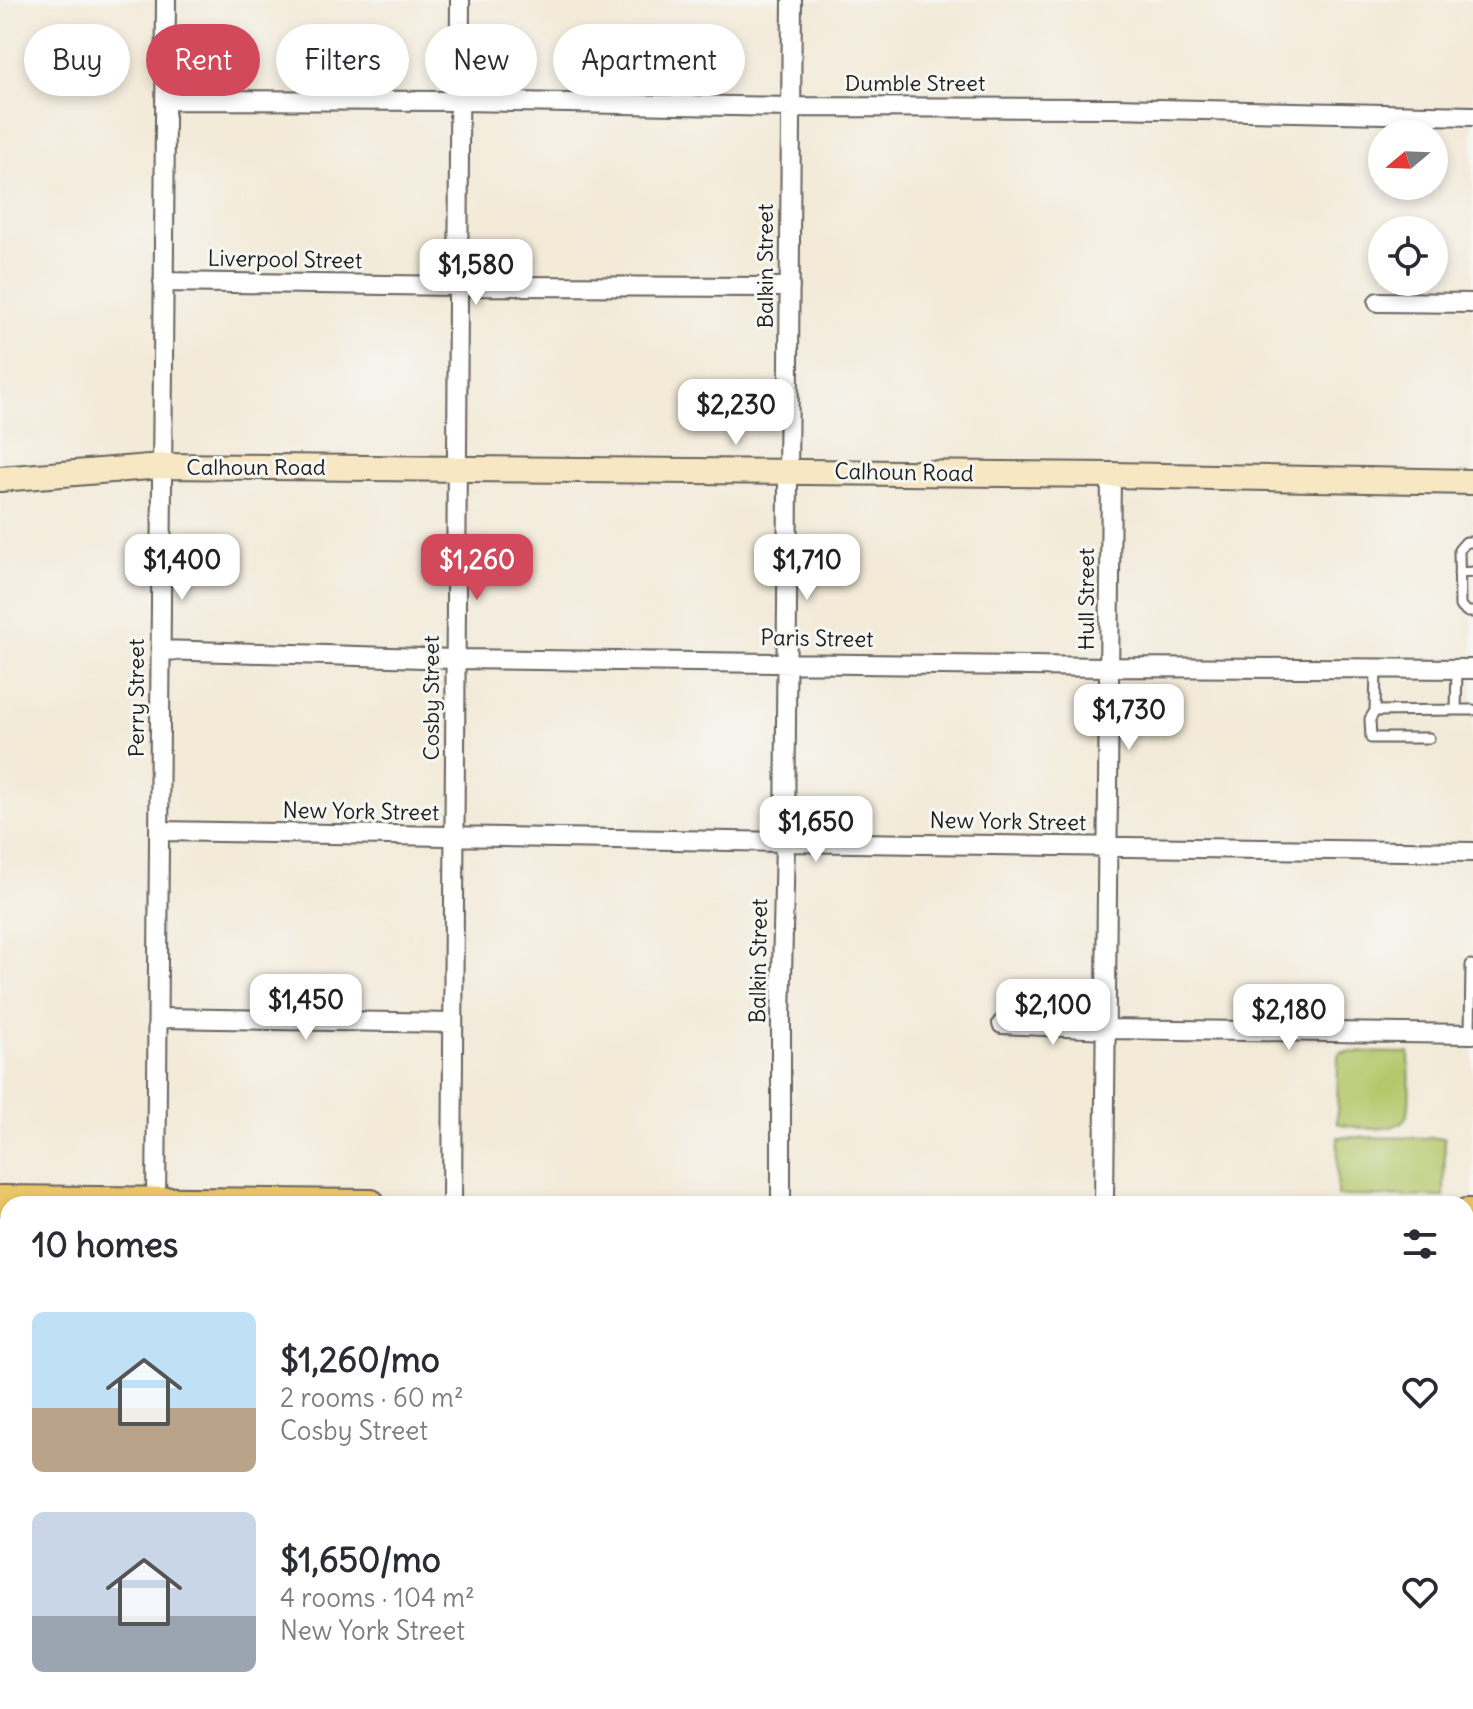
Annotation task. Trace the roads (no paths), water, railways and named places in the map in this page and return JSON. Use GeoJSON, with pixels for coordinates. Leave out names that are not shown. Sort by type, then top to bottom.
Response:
{"type":"FeatureCollection","features":[{"type":"Feature","properties":{"kind":"street","name":"Perry Street"},"geometry":{"type":"LineString","coordinates":[[156,1196],[166,0]]}},
{"type":"Feature","properties":{"kind":"street","name":"Cosby Street"},"geometry":{"type":"LineString","coordinates":[[452,1196],[460,0]]}},
{"type":"Feature","properties":{"kind":"street","name":"Balkin Street"},"geometry":{"type":"LineString","coordinates":[[781,1196],[792,0]]}},
{"type":"Feature","properties":{"kind":"street","name":"Dumble Street"},"geometry":{"type":"LineString","coordinates":[[165,100],[1114,108],[1473,116]]}},
{"type":"Feature","properties":{"kind":"street","name":"Liverpool Street"},"geometry":{"type":"LineString","coordinates":[[163,282],[790,287]]}},
{"type":"Feature","properties":{"kind":"street"},"geometry":{"type":"LineString","coordinates":[[1378,302],[1473,303]]}},
{"type":"Feature","properties":{"kind":"street","name":"Calhoun Road"},"geometry":{"type":"LineString","coordinates":[[0,479],[162,466],[787,471],[1473,482]]}},
{"type":"Feature","properties":{"kind":"street","name":"Hull Street"},"geometry":{"type":"LineString","coordinates":[[1104,1196],[1111,475]]}},
{"type":"Feature","properties":{"kind":"street","name":"Paris Street"},"geometry":{"type":"LineString","coordinates":[[161,650],[455,659],[1465,668]]}},
{"type":"Feature","properties":{"kind":"street","name":"New York Street"},"geometry":{"type":"LineString","coordinates":[[159,831],[1473,852]]}},
{"type":"Feature","properties":{"kind":"street"},"geometry":{"type":"LineString","coordinates":[[159,1018],[453,1023]]}},
{"type":"Feature","properties":{"kind":"street"},"geometry":{"type":"LineString","coordinates":[[1002,1024],[1107,1029],[1471,1034]]}},
{"type":"Feature","properties":{"kind":"lane"},"geometry":{"type":"LineString","coordinates":[[1473,542],[1466,542],[1459,550],[1460,606],[1473,612]]}},
{"type":"Feature","properties":{"kind":"lane"},"geometry":{"type":"LineString","coordinates":[[1459,573],[1473,572]]}},
{"type":"Feature","properties":{"kind":"lane"},"geometry":{"type":"LineString","coordinates":[[1376,668],[1371,738],[1429,738]]}},
{"type":"Feature","properties":{"kind":"lane"},"geometry":{"type":"LineString","coordinates":[[1456,710],[1465,668]]}},
{"type":"Feature","properties":{"kind":"lane"},"geometry":{"type":"LineString","coordinates":[[1375,711],[1473,710]]}},
{"type":"Feature","properties":{"kind":"lane"},"geometry":{"type":"LineString","coordinates":[[1471,965],[1471,1034]]}}]}
